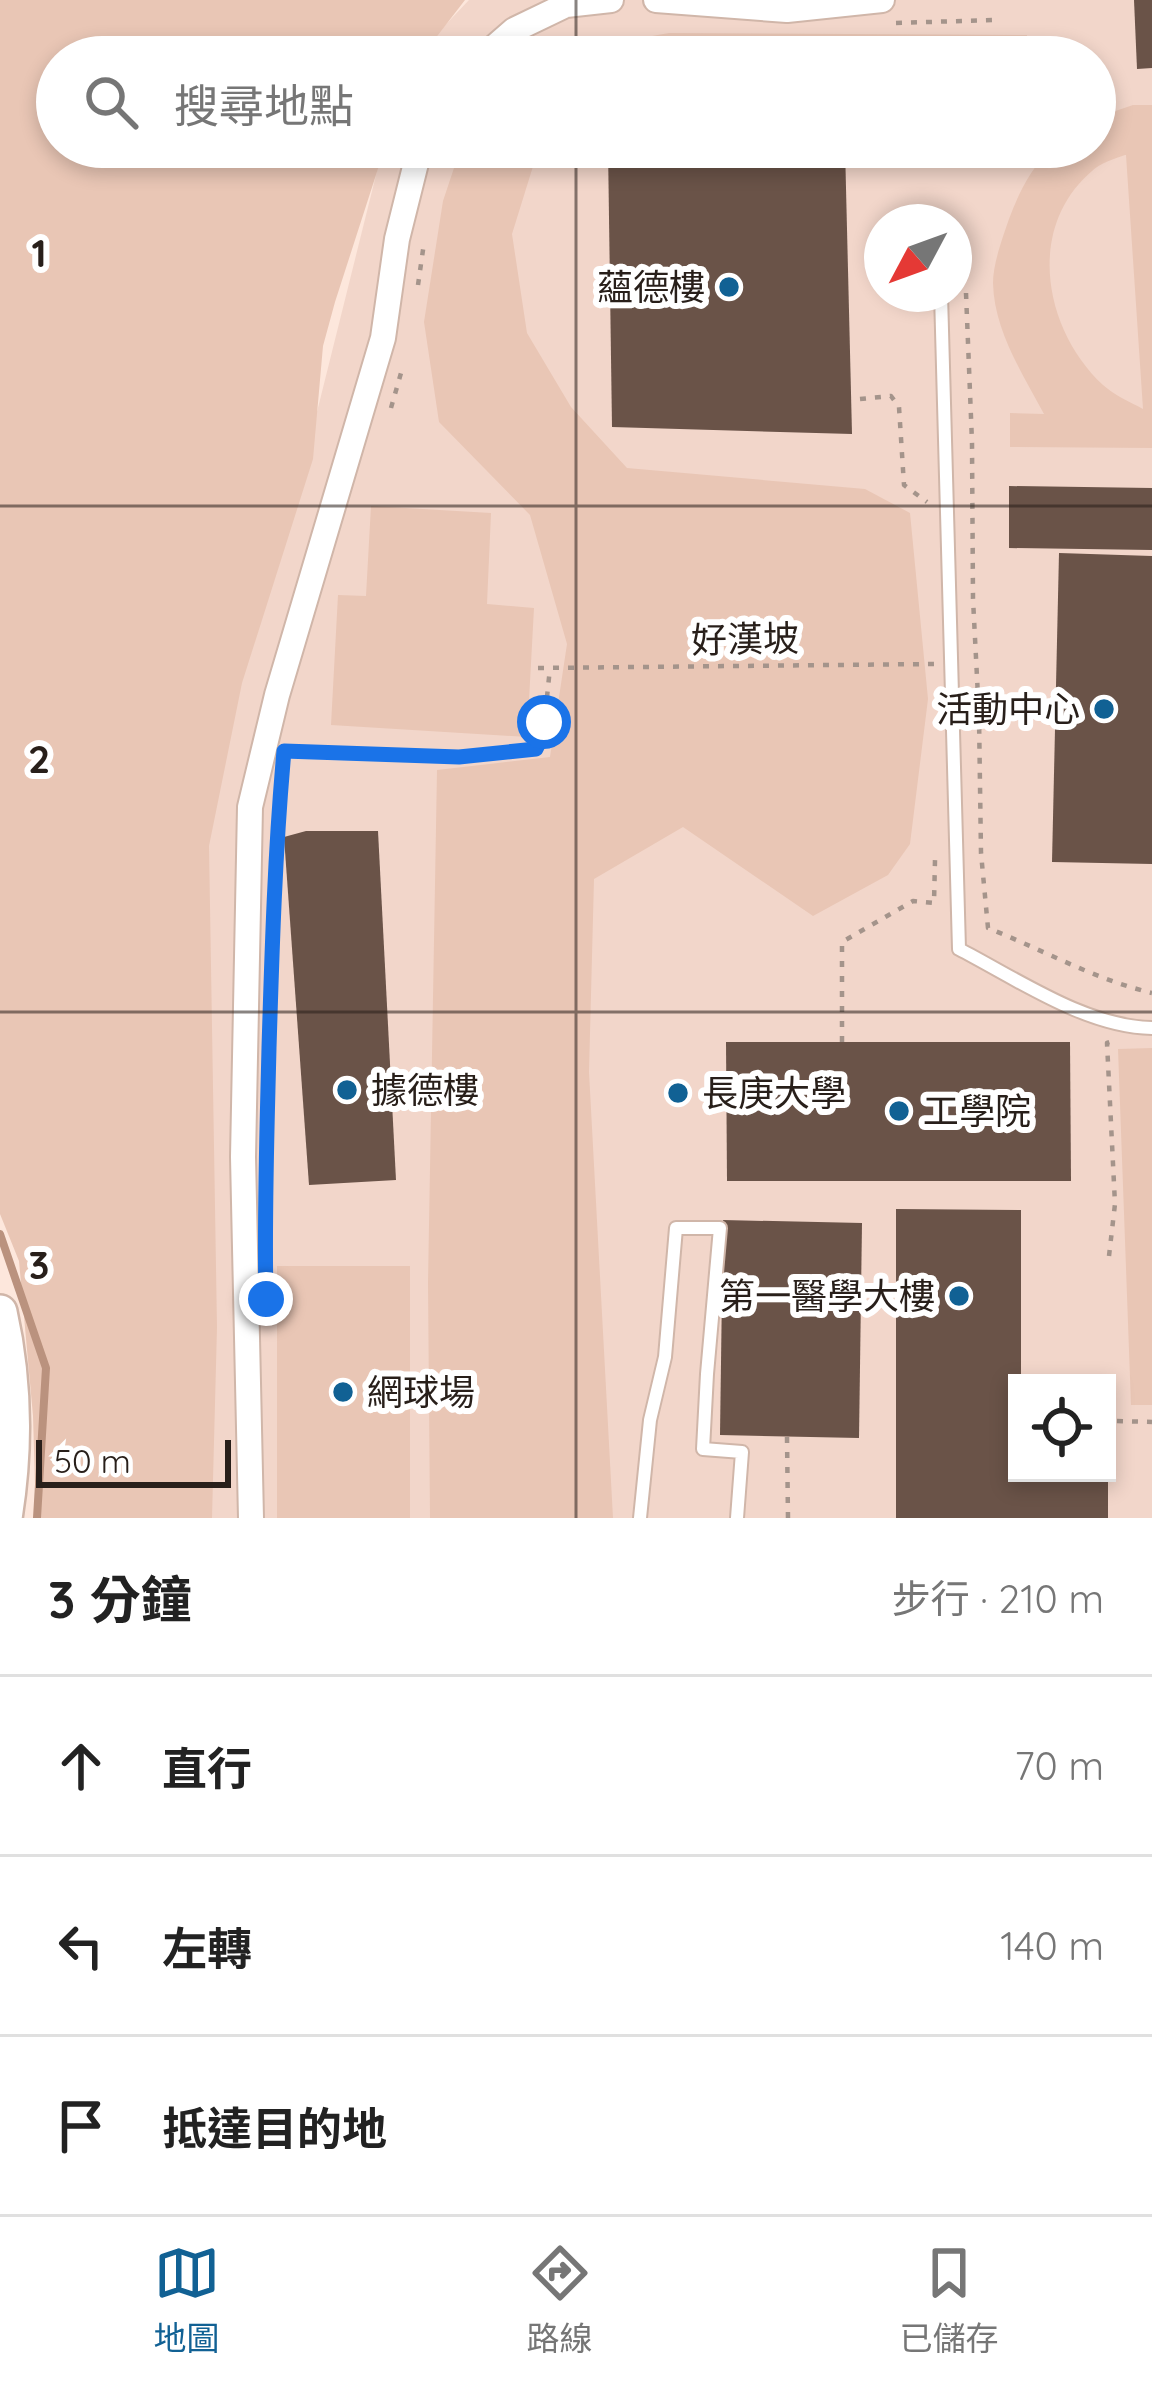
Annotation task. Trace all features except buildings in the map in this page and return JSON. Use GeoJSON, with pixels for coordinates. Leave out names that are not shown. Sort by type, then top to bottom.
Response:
{"type":"FeatureCollection","features":[{"type":"Feature","properties":{"kind":"street"},"geometry":{"type":"LineString","coordinates":[[508,36],[566,5],[611,0]]}},
{"type":"Feature","properties":{"kind":"street"},"geometry":{"type":"LineString","coordinates":[[656,0],[788,10],[882,0]]}},
{"type":"Feature","properties":{"kind":"street"},"geometry":{"type":"LineString","coordinates":[[251,1518],[243,1156],[250,807],[277,695],[383,338],[397,239],[414,168]]}},
{"type":"Feature","properties":{"kind":"street"},"geometry":{"type":"LineString","coordinates":[[0,1312],[13,1437],[5,1518]]}},
{"type":"Feature","properties":{"kind":"lane"},"geometry":{"type":"LineString","coordinates":[[942,312],[959,949],[1085,1014],[1131,1028],[1152,1028]]}},
{"type":"Feature","properties":{"kind":"lane"},"geometry":{"type":"LineString","coordinates":[[640,1518],[650,1420],[665,1357],[676,1228],[720,1228],[703,1449],[742,1452],[737,1518]]}},
{"type":"Feature","properties":{"kind":"path"},"geometry":{"type":"LineString","coordinates":[[417,292],[427,223]]}},
{"type":"Feature","properties":{"kind":"path"},"geometry":{"type":"LineString","coordinates":[[966,312],[981,853],[988,928],[1082,971],[1152,993]]}},
{"type":"Feature","properties":{"kind":"path"},"geometry":{"type":"LineString","coordinates":[[388,414],[405,355]]}},
{"type":"Feature","properties":{"kind":"path"},"geometry":{"type":"LineString","coordinates":[[860,399],[891,397],[899,407],[904,485],[929,505]]}},
{"type":"Feature","properties":{"kind":"path","name":"好漢坡"},"geometry":{"type":"LineString","coordinates":[[538,668],[952,664]]}},
{"type":"Feature","properties":{"kind":"path"},"geometry":{"type":"LineString","coordinates":[[284,751],[459,757],[536,749],[543,735],[550,668]]}},
{"type":"Feature","properties":{"kind":"path"},"geometry":{"type":"LineString","coordinates":[[276,857],[281,787]]}},
{"type":"Feature","properties":{"kind":"path"},"geometry":{"type":"LineString","coordinates":[[842,1042],[842,942],[914,901],[934,903],[936,846]]}},
{"type":"Feature","properties":{"kind":"path"},"geometry":{"type":"LineString","coordinates":[[1108,1256],[1115,1204],[1107,1042],[1120,1042]]}},
{"type":"Feature","properties":{"kind":"path"},"geometry":{"type":"LineString","coordinates":[[1118,1421],[1152,1422]]}},
{"type":"Feature","properties":{"kind":"path"},"geometry":{"type":"LineString","coordinates":[[787,1436],[788,1518]]}},
{"type":"Feature","properties":{"kind":"shaded area"},"geometry":{"type":"Polygon","coordinates":[[[0,0],[465,0],[437,36],[36,36],[36,168],[378,168],[323,346],[313,459],[242,683],[209,846],[217,1327],[212,1518],[36,1518],[33,1416],[19,1261],[0,1214],[0,0]]]}},
{"type":"Feature","properties":{"kind":"shaded area","name":"長庚大學"},"geometry":{"type":"Polygon","coordinates":[[[469,0],[1152,0],[1152,1518],[202,1518],[205,802],[308,448],[378,168],[1116,168],[1116,36],[435,36],[469,0]]]}},
{"type":"Feature","properties":{"kind":"shaded area"},"geometry":{"type":"Polygon","coordinates":[[[669,33],[1027,35],[1027,36],[652,36],[669,33]]]}},
{"type":"Feature","properties":{"kind":"shaded area"},"geometry":{"type":"Polygon","coordinates":[[[1152,105],[1152,448],[1010,447],[1010,413],[1044,414],[998,318],[993,283],[1013,209],[1032,171],[1095,168],[1071,194],[1057,221],[1050,279],[1067,336],[1083,362],[1107,389],[1143,409],[1126,155],[1116,159],[1116,111],[1152,105]]]}},
{"type":"Feature","properties":{"kind":"shaded area"},"geometry":{"type":"Polygon","coordinates":[[[454,168],[532,168],[512,234],[527,333],[571,407],[627,468],[865,489],[910,513],[928,699],[910,844],[888,875],[813,916],[683,827],[594,879],[589,1072],[613,1518],[430,1518],[428,1283],[437,770],[550,757],[567,644],[530,515],[439,422],[424,322],[443,201],[454,168]]]}},
{"type":"Feature","properties":{"kind":"shaded area"},"geometry":{"type":"Polygon","coordinates":[[[371,506],[491,513],[487,604],[534,608],[527,737],[331,725],[338,595],[366,596],[371,506]]]}},
{"type":"Feature","properties":{"kind":"shaded area"},"geometry":{"type":"Polygon","coordinates":[[[1152,1048],[1152,1405],[1131,1405],[1118,1049],[1152,1048]]]}},
{"type":"Feature","properties":{"kind":"shaded area","name":"網球場"},"geometry":{"type":"Polygon","coordinates":[[[277,1266],[410,1266],[410,1518],[277,1518],[277,1266]]]}},
{"type":"Feature","properties":{"kind":"waterway"},"geometry":{"type":"LineString","coordinates":[[0,1234],[46,1368],[37,1518]]}},
{"type":"Feature","properties":{"kind":"place","name":"蘊德樓"},"geometry":{"type":"Point","coordinates":[729,287]}},
{"type":"Feature","properties":{"kind":"place","name":"活動中心"},"geometry":{"type":"Point","coordinates":[1104,709]}},
{"type":"Feature","properties":{"kind":"place","name":"據德樓"},"geometry":{"type":"Point","coordinates":[347,1090]}},
{"type":"Feature","properties":{"kind":"place","name":"長庚大學"},"geometry":{"type":"Point","coordinates":[678,1093]}},
{"type":"Feature","properties":{"kind":"place","name":"工學院"},"geometry":{"type":"Point","coordinates":[899,1111]}},
{"type":"Feature","properties":{"kind":"place","name":"第一醫學大樓"},"geometry":{"type":"Point","coordinates":[959,1296]}},
{"type":"Feature","properties":{"kind":"place","name":"網球場"},"geometry":{"type":"Point","coordinates":[343,1392]}},
{"type":"Feature","properties":{"kind":"route"},"geometry":{"type":"LineString","coordinates":[[266,1299],[272,970],[284,751],[412,757],[499,754],[536,749],[544,722]]}}]}
